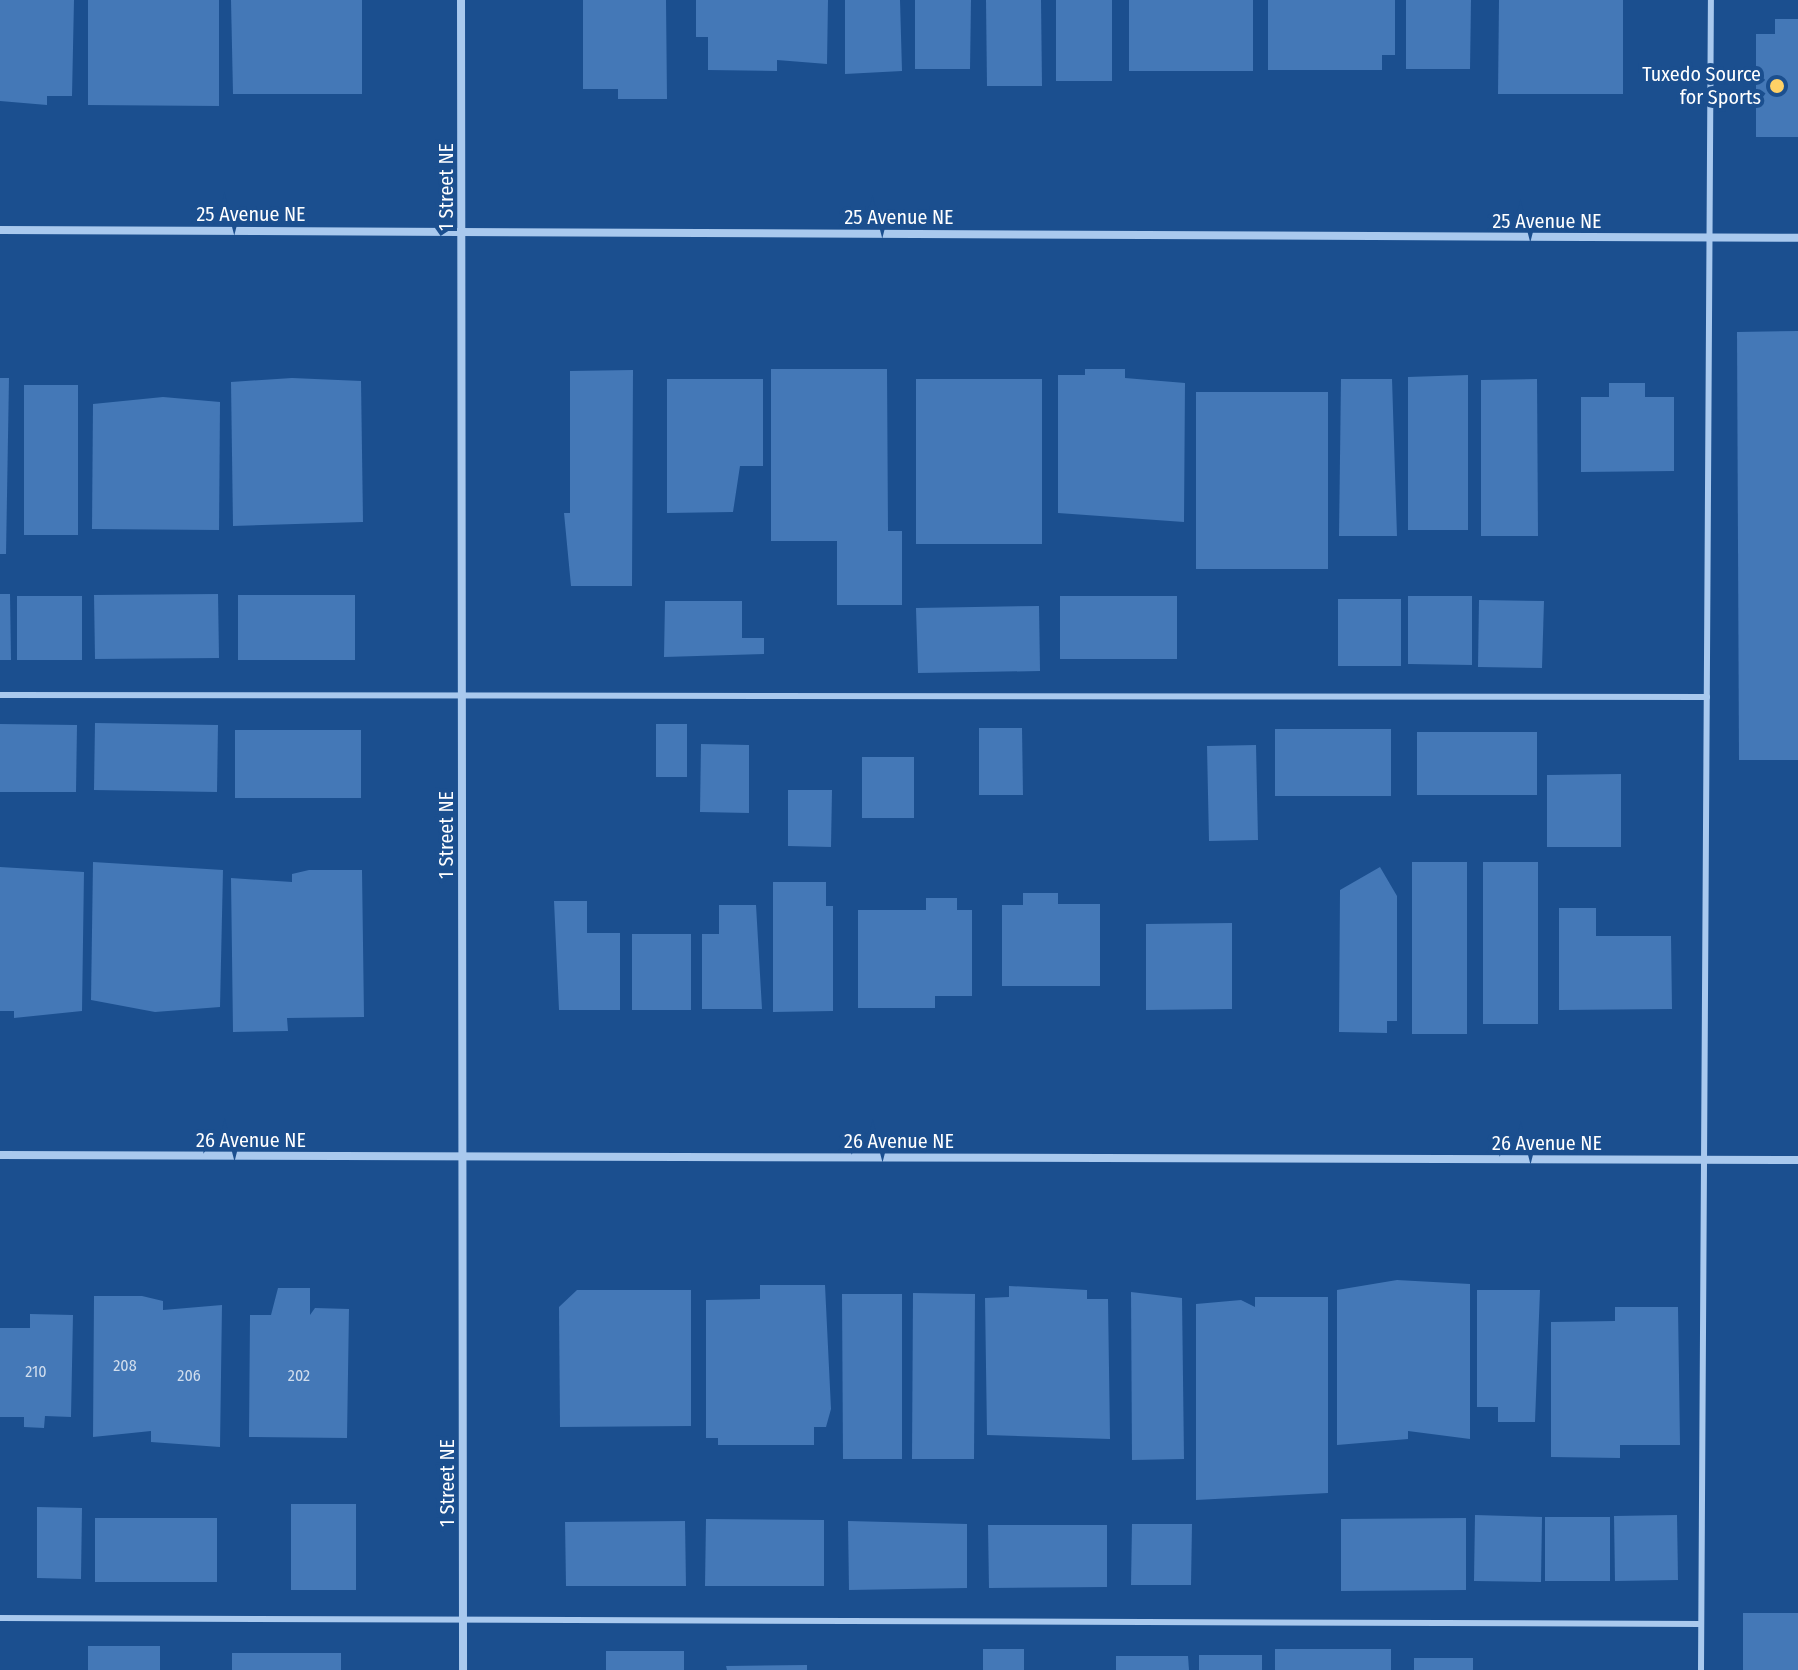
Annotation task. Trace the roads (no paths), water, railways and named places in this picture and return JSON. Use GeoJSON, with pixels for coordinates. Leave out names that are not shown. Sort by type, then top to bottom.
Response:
{"type":"FeatureCollection","features":[{"type":"Feature","properties":{"kind":"street","name":"1 Street NE"},"geometry":{"type":"LineString","coordinates":[[461,0],[463,1670]]}},
{"type":"Feature","properties":{"kind":"street","name":"25 Avenue NE"},"geometry":{"type":"LineString","coordinates":[[0,230],[1798,238]]}},
{"type":"Feature","properties":{"kind":"street","name":"26 Avenue NE"},"geometry":{"type":"LineString","coordinates":[[0,1155],[1798,1160]]}},
{"type":"Feature","properties":{"kind":"lane"},"geometry":{"type":"LineString","coordinates":[[1701,1670],[1711,0]]}},
{"type":"Feature","properties":{"kind":"lane"},"geometry":{"type":"LineString","coordinates":[[0,695],[1707,697]]}},
{"type":"Feature","properties":{"kind":"lane"},"geometry":{"type":"LineString","coordinates":[[0,1618],[1701,1624]]}},
{"type":"Feature","properties":{"kind":"place","name":"Tuxedo Source for Sports"},"geometry":{"type":"Point","coordinates":[1777,86]}}]}
